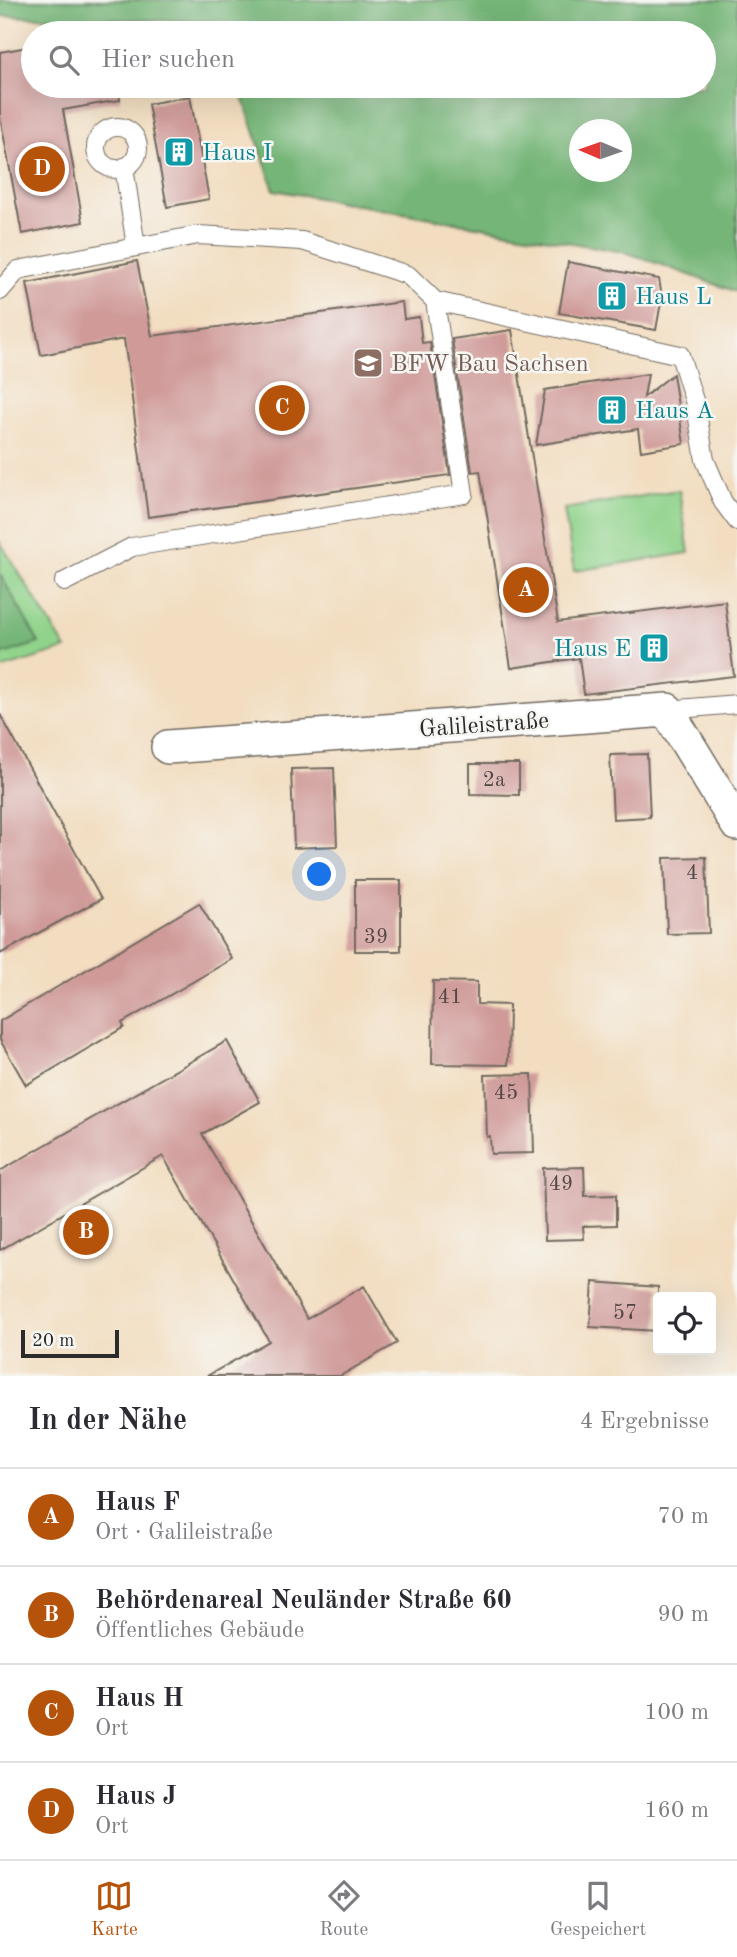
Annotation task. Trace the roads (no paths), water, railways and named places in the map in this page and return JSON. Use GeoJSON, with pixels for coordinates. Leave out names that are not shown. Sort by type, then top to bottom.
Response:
{"type":"FeatureCollection","features":[{"type":"Feature","properties":{"kind":"street","name":"Galileistraße"},"geometry":{"type":"LineString","coordinates":[[168,747],[667,710]]}},
{"type":"Feature","properties":{"kind":"street"},"geometry":{"type":"LineString","coordinates":[[667,710],[733,809]]}},
{"type":"Feature","properties":{"kind":"lane"},"geometry":{"type":"LineString","coordinates":[[124,167],[136,247]]}},
{"type":"Feature","properties":{"kind":"lane"},"geometry":{"type":"LineString","coordinates":[[0,291],[19,270],[198,235],[302,241],[408,275],[435,301],[680,355],[696,407],[705,460],[723,502],[737,521]]}},
{"type":"Feature","properties":{"kind":"lane"},"geometry":{"type":"LineString","coordinates":[[64,582],[132,547],[464,494],[435,301]]}},
{"type":"Feature","properties":{"kind":"lane"},"geometry":{"type":"LineString","coordinates":[[667,710],[737,704]]}},
{"type":"Feature","properties":{"kind":"place","name":"Haus I"},"geometry":{"type":"Point","coordinates":[179,152]}},
{"type":"Feature","properties":{"kind":"place","name":"Haus J"},"geometry":{"type":"Point","coordinates":[42,169]}},
{"type":"Feature","properties":{"kind":"place","name":"Haus L"},"geometry":{"type":"Point","coordinates":[612,296]}},
{"type":"Feature","properties":{"kind":"place","name":"BFW Bau Sachsen"},"geometry":{"type":"Point","coordinates":[368,363]}},
{"type":"Feature","properties":{"kind":"place","name":"Haus H"},"geometry":{"type":"Point","coordinates":[282,408]}},
{"type":"Feature","properties":{"kind":"place","name":"Haus A"},"geometry":{"type":"Point","coordinates":[612,410]}},
{"type":"Feature","properties":{"kind":"place","name":"Haus F"},"geometry":{"type":"Point","coordinates":[526,590]}},
{"type":"Feature","properties":{"kind":"place","name":"Haus E"},"geometry":{"type":"Point","coordinates":[654,648]}},
{"type":"Feature","properties":{"kind":"place","name":"Behördenareal Neuländer Straße 60"},"geometry":{"type":"Point","coordinates":[86,1232]}}]}
